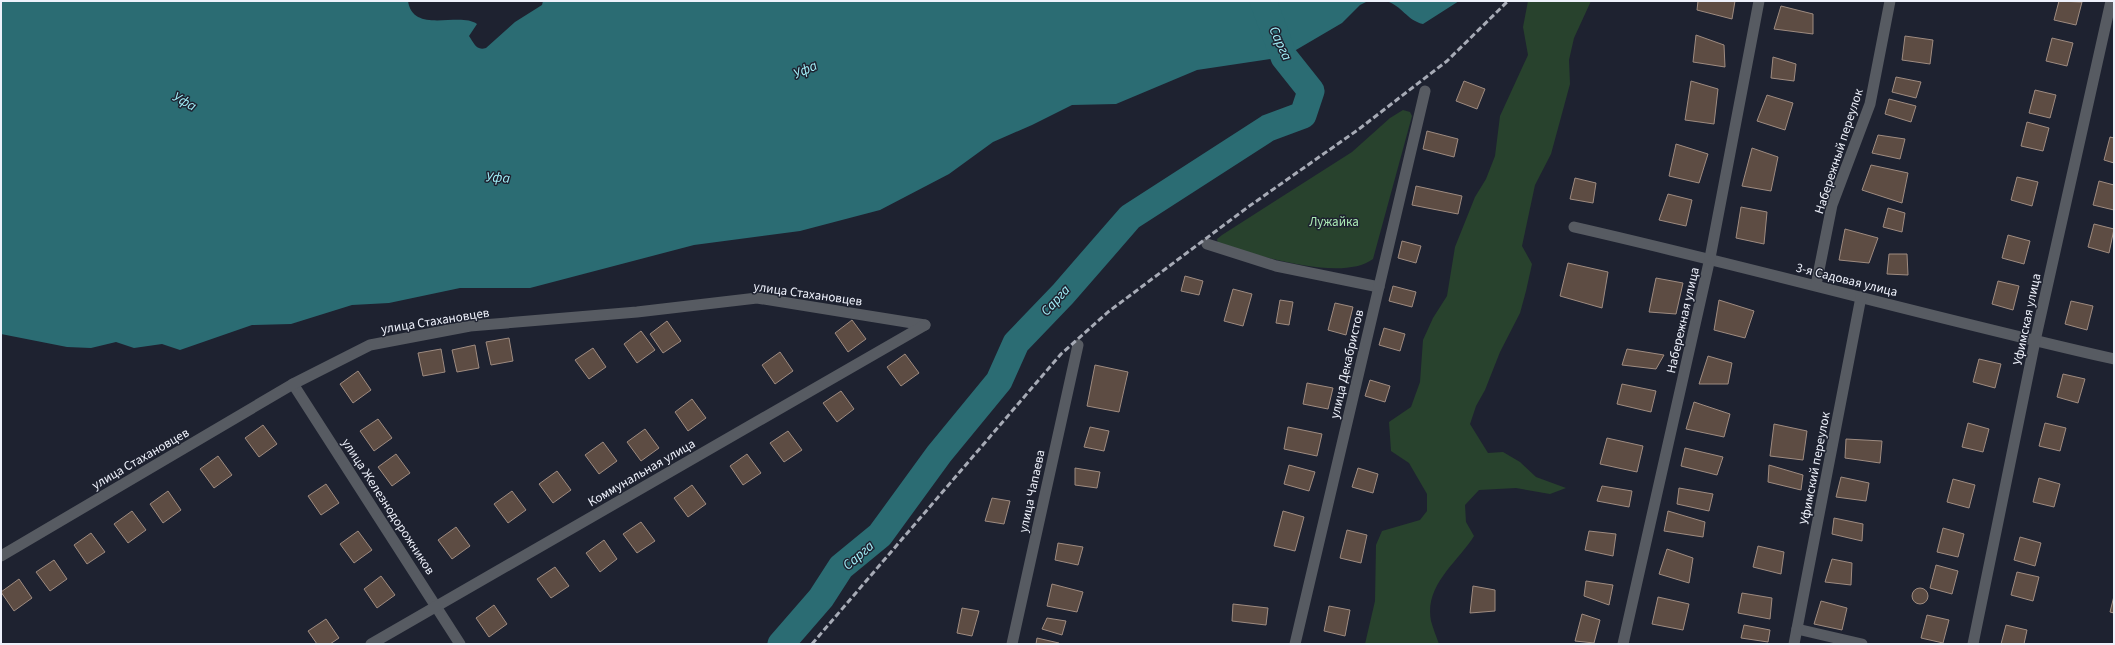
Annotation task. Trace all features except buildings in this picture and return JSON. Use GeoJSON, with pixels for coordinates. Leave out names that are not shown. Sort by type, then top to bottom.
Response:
{"type":"FeatureCollection","features":[{"type":"Feature","properties":{"kind":"street","name":"Набережная улица"},"geometry":{"type":"LineString","coordinates":[[1623,644],[1710,258],[1759,1]]}},
{"type":"Feature","properties":{"kind":"street","name":"Набережный переулок"},"geometry":{"type":"LineString","coordinates":[[1816,285],[1832,205],[1870,104],[1890,1]]}},
{"type":"Feature","properties":{"kind":"street","name":"Уфимская улица"},"geometry":{"type":"LineString","coordinates":[[1973,644],[2035,341],[2111,1]]}},
{"type":"Feature","properties":{"kind":"street","name":"улица Декабристов"},"geometry":{"type":"LineString","coordinates":[[1296,644],[1425,91]]}},
{"type":"Feature","properties":{"kind":"street","name":"3-я Садовая улица"},"geometry":{"type":"LineString","coordinates":[[1574,227],[1710,258],[2035,341],[2114,359]]}},
{"type":"Feature","properties":{"kind":"street"},"geometry":{"type":"LineString","coordinates":[[1207,244],[1276,266],[1379,288]]}},
{"type":"Feature","properties":{"kind":"street","name":"Уфимский переулок"},"geometry":{"type":"LineString","coordinates":[[1794,644],[1861,297]]}},
{"type":"Feature","properties":{"kind":"street","name":"улица Стахановцев"},"geometry":{"type":"LineString","coordinates":[[1,556],[293,384],[370,345],[470,326],[637,312],[756,298],[926,325]]}},
{"type":"Feature","properties":{"kind":"street","name":"Коммунальная улица"},"geometry":{"type":"LineString","coordinates":[[371,644],[926,325]]}},
{"type":"Feature","properties":{"kind":"street","name":"улица Чапаева"},"geometry":{"type":"LineString","coordinates":[[1012,644],[1078,344]]}},
{"type":"Feature","properties":{"kind":"street","name":"улица Железнодорожников"},"geometry":{"type":"LineString","coordinates":[[293,384],[460,644]]}},
{"type":"Feature","properties":{"kind":"street"},"geometry":{"type":"LineString","coordinates":[[1797,629],[1862,644]]}},
{"type":"Feature","properties":{"kind":"green space"},"geometry":{"type":"Polygon","coordinates":[[[1528,1],[1591,1],[1574,38],[1569,60],[1570,84],[1551,154],[1535,185],[1522,246],[1532,264],[1520,313],[1500,352],[1485,390],[1476,406],[1470,424],[1488,453],[1503,452],[1520,462],[1536,477],[1566,488],[1550,494],[1516,488],[1479,490],[1465,505],[1466,522],[1474,536],[1437,585],[1433,596],[1430,608],[1431,621],[1439,644],[1365,644],[1375,601],[1376,545],[1382,531],[1420,520],[1427,511],[1427,494],[1409,463],[1391,451],[1389,422],[1411,407],[1420,382],[1423,340],[1433,318],[1447,296],[1455,247],[1475,197],[1486,179],[1495,156],[1500,116],[1528,55],[1523,27],[1528,1]]]}},
{"type":"Feature","properties":{"kind":"green space","name":"Лужайка"},"geometry":{"type":"Polygon","coordinates":[[[1403,110],[1410,112],[1412,116],[1373,259],[1359,266],[1340,268],[1320,267],[1297,264],[1218,244],[1217,239],[1222,235],[1352,152],[1390,118],[1403,110]]]}},
{"type":"Feature","properties":{"kind":"water","name":"Уфа"},"geometry":{"type":"Polygon","coordinates":[[[1,1],[408,1],[412,11],[418,17],[428,20],[469,21],[477,24],[469,36],[476,46],[483,49],[515,22],[542,5],[543,1],[1368,1],[1360,5],[1342,23],[1284,57],[1197,70],[1116,104],[1072,105],[993,142],[949,174],[880,210],[800,231],[694,245],[530,288],[460,288],[389,303],[352,305],[291,324],[252,325],[180,350],[162,344],[134,348],[116,342],[91,348],[67,347],[1,334],[1,1]]]}},
{"type":"Feature","properties":{"kind":"water"},"geometry":{"type":"Polygon","coordinates":[[[1386,1],[1459,1],[1423,24],[1412,19],[1397,6],[1386,1]]]}},
{"type":"Feature","properties":{"kind":"waterway","name":"Сарга"},"geometry":{"type":"LineString","coordinates":[[781,644],[821,598],[841,567],[880,535],[939,454],[999,381],[1016,343],[1063,294],[1130,217],[1268,128],[1303,115],[1311,91],[1284,57],[1263,1]]}},
{"type":"Feature","properties":{"kind":"railway"},"geometry":{"type":"LineString","coordinates":[[812,644],[1061,354],[1108,312],[1248,207],[1359,129],[1447,61],[1508,1]]}}]}
